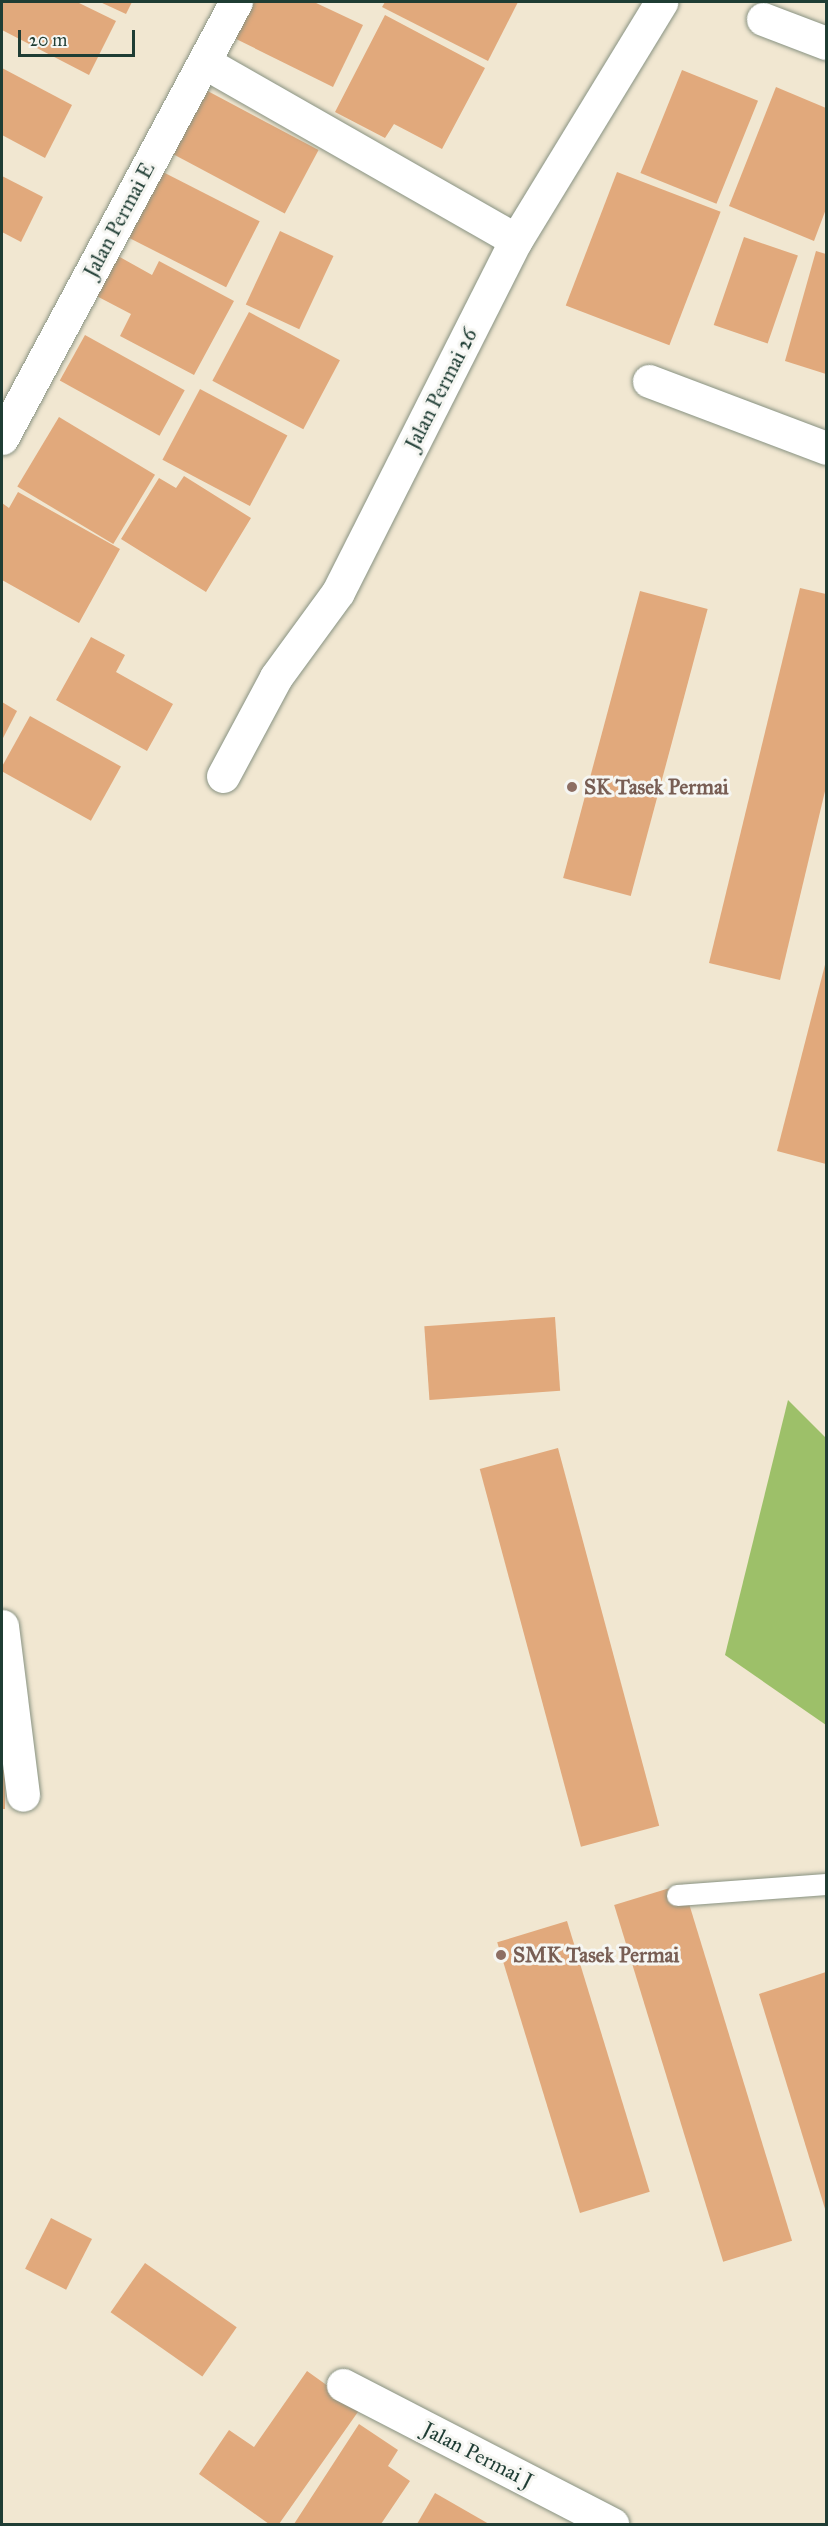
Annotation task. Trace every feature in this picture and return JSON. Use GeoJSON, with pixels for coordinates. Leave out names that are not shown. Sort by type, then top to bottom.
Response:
{"type":"FeatureCollection","features":[{"type":"Feature","properties":{"kind":"street","name":"Jalan Permai E"},"geometry":{"type":"LineString","coordinates":[[2,438],[237,2]]}},
{"type":"Feature","properties":{"kind":"street","name":"Jalan Permai 26"},"geometry":{"type":"LineString","coordinates":[[223,776],[276,677],[338,592],[516,240],[661,2]]}},
{"type":"Feature","properties":{"kind":"street"},"geometry":{"type":"LineString","coordinates":[[763,20],[826,44]]}},
{"type":"Feature","properties":{"kind":"street"},"geometry":{"type":"LineString","coordinates":[[204,62],[516,240]]}},
{"type":"Feature","properties":{"kind":"street"},"geometry":{"type":"LineString","coordinates":[[649,381],[826,448]]}},
{"type":"Feature","properties":{"kind":"street"},"geometry":{"type":"LineString","coordinates":[[2,1626],[22,1795]]}},
{"type":"Feature","properties":{"kind":"street","name":"Jalan Permai J"},"geometry":{"type":"LineString","coordinates":[[343,2385],[612,2524]]}},
{"type":"Feature","properties":{"kind":"lane"},"geometry":{"type":"LineString","coordinates":[[677,1895],[826,1884]]}},
{"type":"Feature","properties":{"kind":"green space"},"geometry":{"type":"Polygon","coordinates":[[[788,1400],[826,1438],[826,1725],[725,1655],[788,1400]]]}},
{"type":"Feature","properties":{"kind":"building"},"geometry":{"type":"Polygon","coordinates":[[[2,2],[77,2],[116,21],[89,75],[2,30],[2,2]]]}},
{"type":"Feature","properties":{"kind":"building"},"geometry":{"type":"Polygon","coordinates":[[[100,2],[132,2],[126,14],[100,2]]]}},
{"type":"Feature","properties":{"kind":"building"},"geometry":{"type":"Polygon","coordinates":[[[247,2],[314,2],[363,25],[333,87],[230,36],[247,2]]]}},
{"type":"Feature","properties":{"kind":"building"},"geometry":{"type":"Polygon","coordinates":[[[385,2],[518,2],[488,61],[382,7],[385,2]]]}},
{"type":"Feature","properties":{"kind":"building"},"geometry":{"type":"Polygon","coordinates":[[[385,15],[485,68],[442,149],[394,124],[385,138],[335,112],[385,15]]]}},
{"type":"Feature","properties":{"kind":"building"},"geometry":{"type":"Polygon","coordinates":[[[2,68],[72,105],[45,158],[2,135],[2,68]]]}},
{"type":"Feature","properties":{"kind":"building"},"geometry":{"type":"Polygon","coordinates":[[[682,70],[758,101],[716,204],[640,173],[682,70]]]}},
{"type":"Feature","properties":{"kind":"building"},"geometry":{"type":"Polygon","coordinates":[[[776,87],[826,108],[826,209],[814,241],[729,206],[776,87]]]}},
{"type":"Feature","properties":{"kind":"building"},"geometry":{"type":"Polygon","coordinates":[[[202,88],[319,150],[285,214],[168,152],[202,88]]]}},
{"type":"Feature","properties":{"kind":"building"},"geometry":{"type":"Polygon","coordinates":[[[159,170],[260,221],[226,287],[125,236],[159,170]]]}},
{"type":"Feature","properties":{"kind":"building"},"geometry":{"type":"Polygon","coordinates":[[[617,172],[721,212],[669,345],[566,306],[617,172]]]}},
{"type":"Feature","properties":{"kind":"building"},"geometry":{"type":"Polygon","coordinates":[[[2,176],[43,197],[21,242],[2,232],[2,176]]]}},
{"type":"Feature","properties":{"kind":"building"},"geometry":{"type":"Polygon","coordinates":[[[280,231],[333,256],[299,329],[246,304],[280,231]]]}},
{"type":"Feature","properties":{"kind":"building"},"geometry":{"type":"Polygon","coordinates":[[[744,237],[798,256],[768,343],[714,325],[744,237]]]}},
{"type":"Feature","properties":{"kind":"building"},"geometry":{"type":"Polygon","coordinates":[[[109,251],[152,275],[159,261],[234,301],[194,375],[120,336],[131,314],[87,291],[109,251]]]}},
{"type":"Feature","properties":{"kind":"building"},"geometry":{"type":"Polygon","coordinates":[[[816,251],[826,254],[826,374],[785,361],[816,251]]]}},
{"type":"Feature","properties":{"kind":"building"},"geometry":{"type":"Polygon","coordinates":[[[249,312],[340,360],[303,429],[212,381],[249,312]]]}},
{"type":"Feature","properties":{"kind":"building"},"geometry":{"type":"Polygon","coordinates":[[[85,335],[185,390],[159,436],[60,380],[85,335]]]}},
{"type":"Feature","properties":{"kind":"building"},"geometry":{"type":"Polygon","coordinates":[[[200,389],[287,435],[250,506],[162,460],[200,389]]]}},
{"type":"Feature","properties":{"kind":"building"},"geometry":{"type":"Polygon","coordinates":[[[59,417],[155,475],[113,544],[17,486],[59,417]]]}},
{"type":"Feature","properties":{"kind":"building"},"geometry":{"type":"Polygon","coordinates":[[[184,476],[251,518],[206,592],[121,539],[159,478],[176,488],[184,476]]]}},
{"type":"Feature","properties":{"kind":"building"},"geometry":{"type":"Polygon","coordinates":[[[18,492],[120,549],[79,623],[2,580],[2,503],[9,508],[18,492]]]}},
{"type":"Feature","properties":{"kind":"building"},"geometry":{"type":"Polygon","coordinates":[[[800,588],[826,594],[826,787],[780,980],[709,963],[800,588]]]}},
{"type":"Feature","properties":{"kind":"building"},"geometry":{"type":"Polygon","coordinates":[[[640,591],[708,609],[631,896],[563,878],[640,591]]]}},
{"type":"Feature","properties":{"kind":"building"},"geometry":{"type":"Polygon","coordinates":[[[91,637],[125,655],[116,672],[173,704],[147,751],[56,700],[91,637]]]}},
{"type":"Feature","properties":{"kind":"building"},"geometry":{"type":"Polygon","coordinates":[[[2,702],[17,711],[2,740],[2,702]]]}},
{"type":"Feature","properties":{"kind":"building"},"geometry":{"type":"Polygon","coordinates":[[[30,716],[121,766],[91,821],[2,771],[2,767],[30,716]]]}},
{"type":"Feature","properties":{"kind":"building"},"geometry":{"type":"Polygon","coordinates":[[[826,961],[826,1164],[777,1151],[826,961]]]}},
{"type":"Feature","properties":{"kind":"building"},"geometry":{"type":"Polygon","coordinates":[[[555,1317],[560,1391],[429,1400],[424,1326],[555,1317]]]}},
{"type":"Feature","properties":{"kind":"building"},"geometry":{"type":"Polygon","coordinates":[[[558,1448],[659,1826],[581,1847],[480,1469],[558,1448]]]}},
{"type":"Feature","properties":{"kind":"building"},"geometry":{"type":"Polygon","coordinates":[[[2,1770],[5,1770],[5,1809],[2,1809],[2,1770]]]}},
{"type":"Feature","properties":{"kind":"building"},"geometry":{"type":"Polygon","coordinates":[[[683,1884],[792,2241],[723,2262],[614,1905],[683,1884]]]}},
{"type":"Feature","properties":{"kind":"building"},"geometry":{"type":"Polygon","coordinates":[[[567,1921],[650,2192],[580,2213],[497,1942],[567,1921]]]}},
{"type":"Feature","properties":{"kind":"building"},"geometry":{"type":"Polygon","coordinates":[[[826,1972],[826,2212],[759,1994],[826,1972]]]}},
{"type":"Feature","properties":{"kind":"building"},"geometry":{"type":"Polygon","coordinates":[[[51,2218],[92,2239],[66,2290],[25,2269],[51,2218]]]}},
{"type":"Feature","properties":{"kind":"building"},"geometry":{"type":"Polygon","coordinates":[[[145,2263],[237,2327],[202,2376],[111,2312],[145,2263]]]}},
{"type":"Feature","properties":{"kind":"building"},"geometry":{"type":"Polygon","coordinates":[[[307,2371],[360,2409],[279,2524],[269,2524],[199,2474],[229,2430],[254,2447],[307,2371]]]}},
{"type":"Feature","properties":{"kind":"building"},"geometry":{"type":"Polygon","coordinates":[[[359,2424],[398,2450],[388,2466],[410,2481],[381,2524],[294,2524],[359,2424]]]}},
{"type":"Feature","properties":{"kind":"building"},"geometry":{"type":"Polygon","coordinates":[[[435,2493],[489,2524],[417,2524],[435,2493]]]}},
{"type":"Feature","properties":{"kind":"place","name":"SK Tasek Permai"},"geometry":{"type":"Point","coordinates":[572,787]}},
{"type":"Feature","properties":{"kind":"place","name":"SMK Tasek Permai"},"geometry":{"type":"Point","coordinates":[501,1955]}}]}
